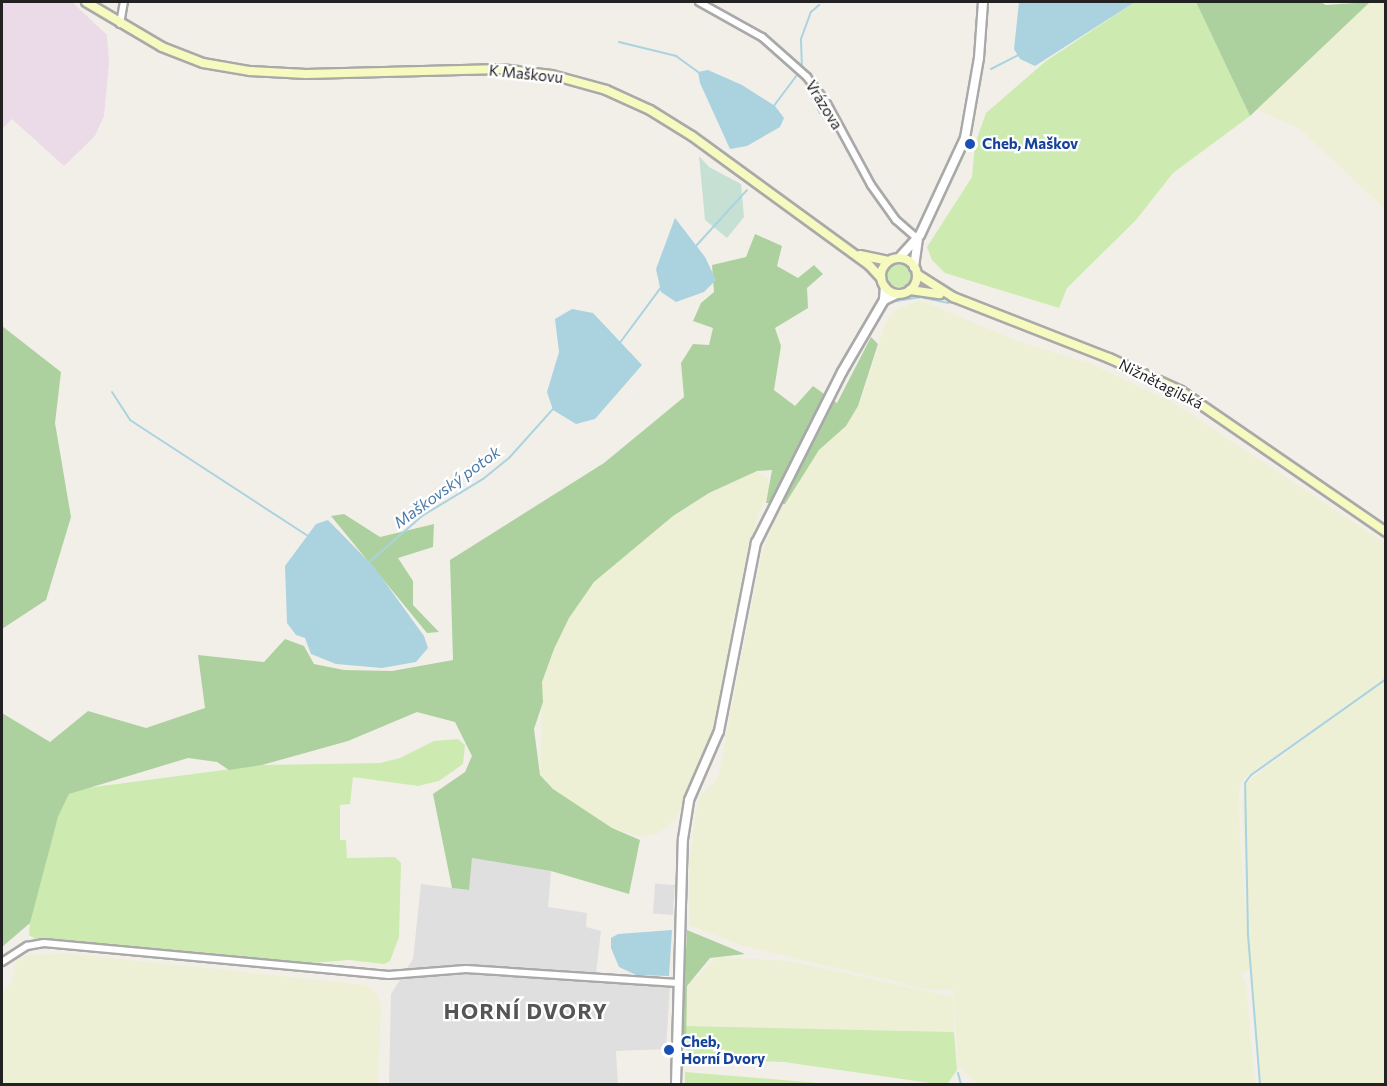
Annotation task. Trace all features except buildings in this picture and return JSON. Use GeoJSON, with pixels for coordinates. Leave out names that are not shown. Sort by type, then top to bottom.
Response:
{"type":"FeatureCollection","features":[{"type":"Feature","properties":{"kind":"main road","name":"K Maškovu"},"geometry":{"type":"LineString","coordinates":[[86,2],[120,25],[182,56],[250,71],[290,74],[501,69],[586,83],[628,99],[670,122],[851,252],[880,278]]}},
{"type":"Feature","properties":{"kind":"main road"},"geometry":{"type":"LineString","coordinates":[[851,252],[888,261],[900,257],[916,270],[910,290]]}},
{"type":"Feature","properties":{"kind":"main road"},"geometry":{"type":"LineString","coordinates":[[888,261],[880,278],[885,287],[897,294],[910,290],[952,297]]}},
{"type":"Feature","properties":{"kind":"main road","name":"Nižnětagilská"},"geometry":{"type":"LineString","coordinates":[[916,270],[952,297],[1109,358],[1181,391],[1386,532]]}},
{"type":"Feature","properties":{"kind":"street"},"geometry":{"type":"LineString","coordinates":[[120,25],[124,2]]}},
{"type":"Feature","properties":{"kind":"street","name":"Vrázova"},"geometry":{"type":"LineString","coordinates":[[699,2],[762,37],[807,77],[826,102],[871,185],[896,220],[918,239]]}},
{"type":"Feature","properties":{"kind":"street"},"geometry":{"type":"LineString","coordinates":[[900,257],[918,239],[965,138],[979,58],[983,2]]}},
{"type":"Feature","properties":{"kind":"street"},"geometry":{"type":"LineString","coordinates":[[916,270],[918,239]]}},
{"type":"Feature","properties":{"kind":"street"},"geometry":{"type":"LineString","coordinates":[[676,1084],[683,839],[689,800],[719,731],[756,543],[842,372],[884,300],[885,287]]}},
{"type":"Feature","properties":{"kind":"street"},"geometry":{"type":"LineString","coordinates":[[884,300],[897,294]]}},
{"type":"Feature","properties":{"kind":"street"},"geometry":{"type":"LineString","coordinates":[[2,962],[27,946],[44,943],[389,975],[466,969],[678,984]]}},
{"type":"Feature","properties":{"kind":"shaded area"},"geometry":{"type":"Polygon","coordinates":[[[2,2],[72,2],[107,35],[109,62],[104,116],[95,136],[64,166],[12,119],[2,129],[2,2]]]}},
{"type":"Feature","properties":{"kind":"shaded area"},"geometry":{"type":"Polygon","coordinates":[[[472,858],[551,871],[548,907],[587,913],[586,927],[601,931],[595,983],[670,986],[666,1049],[616,1051],[618,1084],[389,1084],[391,994],[413,959],[421,884],[468,890],[472,858]]]}},
{"type":"Feature","properties":{"kind":"shaded area"},"geometry":{"type":"Polygon","coordinates":[[[655,884],[675,885],[673,915],[653,914],[655,884]]]}},
{"type":"Feature","properties":{"kind":"green space"},"geometry":{"type":"Polygon","coordinates":[[[1135,2],[1196,2],[1250,116],[1173,173],[1136,220],[1067,288],[1059,308],[945,273],[932,260],[927,247],[972,177],[975,144],[986,113],[1046,61],[1135,2]]]}},
{"type":"Feature","properties":{"kind":"green space"},"geometry":{"type":"Polygon","coordinates":[[[1196,2],[1320,2],[1326,5],[1370,2],[1250,116],[1196,2]]]}},
{"type":"Feature","properties":{"kind":"green space"},"geometry":{"type":"Polygon","coordinates":[[[1370,2],[1385,2],[1385,209],[1300,129],[1255,109],[1370,2]]]}},
{"type":"Feature","properties":{"kind":"green space"},"geometry":{"type":"Polygon","coordinates":[[[699,156],[709,167],[741,184],[744,217],[727,238],[705,220],[699,156]]]}},
{"type":"Feature","properties":{"kind":"green space"},"geometry":{"type":"Polygon","coordinates":[[[755,234],[782,246],[777,266],[798,278],[814,265],[823,274],[807,288],[808,308],[775,328],[781,346],[774,390],[795,406],[813,386],[837,403],[871,337],[878,344],[858,406],[846,426],[819,450],[785,504],[766,503],[772,470],[757,471],[709,493],[673,516],[594,582],[569,618],[554,649],[542,682],[543,702],[534,729],[540,775],[553,789],[612,828],[640,840],[629,894],[551,871],[472,858],[469,890],[452,888],[433,794],[465,772],[472,756],[455,722],[417,712],[348,741],[262,765],[229,770],[217,762],[188,758],[69,794],[58,817],[30,923],[2,947],[2,713],[50,742],[88,711],[146,728],[205,708],[198,655],[264,662],[285,639],[304,646],[314,664],[344,670],[392,671],[453,660],[450,560],[604,463],[684,397],[681,363],[693,344],[709,345],[713,328],[693,321],[701,303],[714,292],[712,265],[746,257],[755,234]]]}},
{"type":"Feature","properties":{"kind":"green space"},"geometry":{"type":"Polygon","coordinates":[[[899,263],[904,264],[910,270],[910,280],[904,286],[899,287],[894,286],[888,280],[887,275],[888,270],[894,264],[899,263]]]}},
{"type":"Feature","properties":{"kind":"green space"},"geometry":{"type":"Polygon","coordinates":[[[920,300],[1018,341],[1091,364],[1172,402],[1385,543],[1385,1084],[1261,1084],[1250,965],[1249,970],[1241,973],[1246,986],[1255,1084],[978,1084],[958,1066],[953,990],[930,990],[743,946],[689,925],[689,865],[697,807],[701,795],[718,778],[762,551],[777,516],[819,450],[846,426],[863,395],[886,322],[895,310],[920,300]],[[1367,691],[1243,779],[1239,792],[1240,841],[1248,941],[1242,804],[1246,783],[1367,691]]]}},
{"type":"Feature","properties":{"kind":"green space"},"geometry":{"type":"Polygon","coordinates":[[[2,326],[61,372],[55,423],[71,517],[46,600],[2,629],[2,326]]]}},
{"type":"Feature","properties":{"kind":"green space"},"geometry":{"type":"Polygon","coordinates":[[[757,471],[768,479],[770,491],[758,515],[736,614],[730,622],[732,645],[727,674],[706,753],[675,820],[658,834],[639,836],[612,829],[553,789],[540,775],[542,682],[554,649],[569,618],[594,582],[673,516],[709,493],[757,471]]]}},
{"type":"Feature","properties":{"kind":"green space"},"geometry":{"type":"Polygon","coordinates":[[[344,514],[380,537],[434,524],[433,547],[398,558],[413,581],[413,605],[439,632],[427,633],[331,516],[344,514]]]}},
{"type":"Feature","properties":{"kind":"green space"},"geometry":{"type":"Polygon","coordinates":[[[458,739],[465,745],[463,764],[439,781],[418,786],[353,777],[350,804],[340,805],[340,840],[346,840],[347,858],[395,857],[401,863],[399,937],[390,961],[384,964],[349,960],[312,963],[221,957],[39,941],[29,935],[30,914],[58,817],[69,794],[79,789],[262,765],[380,763],[400,758],[434,741],[458,739]]]}},
{"type":"Feature","properties":{"kind":"green space"},"geometry":{"type":"Polygon","coordinates":[[[687,930],[745,954],[710,958],[687,986],[686,1049],[681,1049],[687,930]]]}},
{"type":"Feature","properties":{"kind":"green space"},"geometry":{"type":"Polygon","coordinates":[[[64,953],[366,985],[376,993],[381,1008],[378,1084],[2,1084],[2,992],[12,982],[17,960],[27,955],[64,953]]]}},
{"type":"Feature","properties":{"kind":"green space"},"geometry":{"type":"Polygon","coordinates":[[[717,957],[789,961],[953,997],[954,1032],[685,1026],[687,986],[717,957]]]}},
{"type":"Feature","properties":{"kind":"green space"},"geometry":{"type":"Polygon","coordinates":[[[685,1026],[954,1032],[957,1070],[948,1083],[937,1084],[784,1062],[716,1060],[686,1054],[685,1026]]]}},
{"type":"Feature","properties":{"kind":"green space"},"geometry":{"type":"Polygon","coordinates":[[[685,1072],[831,1084],[685,1084],[685,1072]]]}},
{"type":"Feature","properties":{"kind":"water"},"geometry":{"type":"Polygon","coordinates":[[[1019,2],[1135,2],[1035,66],[1020,59],[1014,49],[1019,2]]]}},
{"type":"Feature","properties":{"kind":"water"},"geometry":{"type":"Polygon","coordinates":[[[708,70],[742,85],[775,106],[784,118],[780,127],[747,146],[730,149],[700,83],[698,72],[708,70]]]}},
{"type":"Feature","properties":{"kind":"water"},"geometry":{"type":"Polygon","coordinates":[[[675,218],[705,257],[716,280],[704,292],[676,302],[661,292],[656,269],[675,218]]]}},
{"type":"Feature","properties":{"kind":"water"},"geometry":{"type":"Polygon","coordinates":[[[572,309],[593,313],[642,365],[595,419],[576,424],[553,410],[547,392],[559,352],[555,319],[572,309]]]}},
{"type":"Feature","properties":{"kind":"water"},"geometry":{"type":"Polygon","coordinates":[[[328,520],[374,567],[424,636],[428,648],[416,662],[382,668],[336,664],[311,654],[305,638],[296,635],[287,623],[285,566],[316,524],[328,520]]]}},
{"type":"Feature","properties":{"kind":"water"},"geometry":{"type":"Polygon","coordinates":[[[672,930],[669,976],[636,975],[619,967],[611,948],[611,938],[618,934],[672,930]]]}},
{"type":"Feature","properties":{"kind":"waterway"},"geometry":{"type":"LineString","coordinates":[[802,69],[801,39],[811,12],[819,5]]}},
{"type":"Feature","properties":{"kind":"waterway"},"geometry":{"type":"LineString","coordinates":[[619,42],[676,56],[699,73]]}},
{"type":"Feature","properties":{"kind":"waterway","name":"Maškovský potok"},"geometry":{"type":"LineString","coordinates":[[991,69],[1018,55]]}},
{"type":"Feature","properties":{"kind":"waterway"},"geometry":{"type":"LineString","coordinates":[[773,107],[800,71]]}},
{"type":"Feature","properties":{"kind":"waterway"},"geometry":{"type":"LineString","coordinates":[[803,77],[820,113]]}},
{"type":"Feature","properties":{"kind":"waterway","name":"Maškovský potok"},"geometry":{"type":"LineString","coordinates":[[695,247],[747,190]]}},
{"type":"Feature","properties":{"kind":"waterway","name":"Maškovský potok"},"geometry":{"type":"LineString","coordinates":[[619,344],[662,286]]}},
{"type":"Feature","properties":{"kind":"waterway"},"geometry":{"type":"LineString","coordinates":[[896,301],[920,297],[948,303]]}},
{"type":"Feature","properties":{"kind":"waterway","name":"Maškovský potok"},"geometry":{"type":"LineString","coordinates":[[112,392],[130,420],[308,536]]}},
{"type":"Feature","properties":{"kind":"waterway","name":"Maškovský potok"},"geometry":{"type":"LineString","coordinates":[[367,564],[422,516],[483,479],[509,458],[553,409]]}},
{"type":"Feature","properties":{"kind":"waterway"},"geometry":{"type":"LineString","coordinates":[[1260,1084],[1248,935],[1245,783],[1251,775],[1386,679]]}},
{"type":"Feature","properties":{"kind":"waterway"},"geometry":{"type":"LineString","coordinates":[[958,1073],[961,1084]]}},
{"type":"Feature","properties":{"kind":"place","name":"Cheb, Maškov"},"geometry":{"type":"Point","coordinates":[970,144]}},
{"type":"Feature","properties":{"kind":"place","name":"Cheb, Horní Dvory"},"geometry":{"type":"Point","coordinates":[669,1050]}},
{"type":"Feature","properties":{"kind":"district","name":"HORNÍ DVORY"},"geometry":{"type":"Point","coordinates":[526,1011]}}]}
